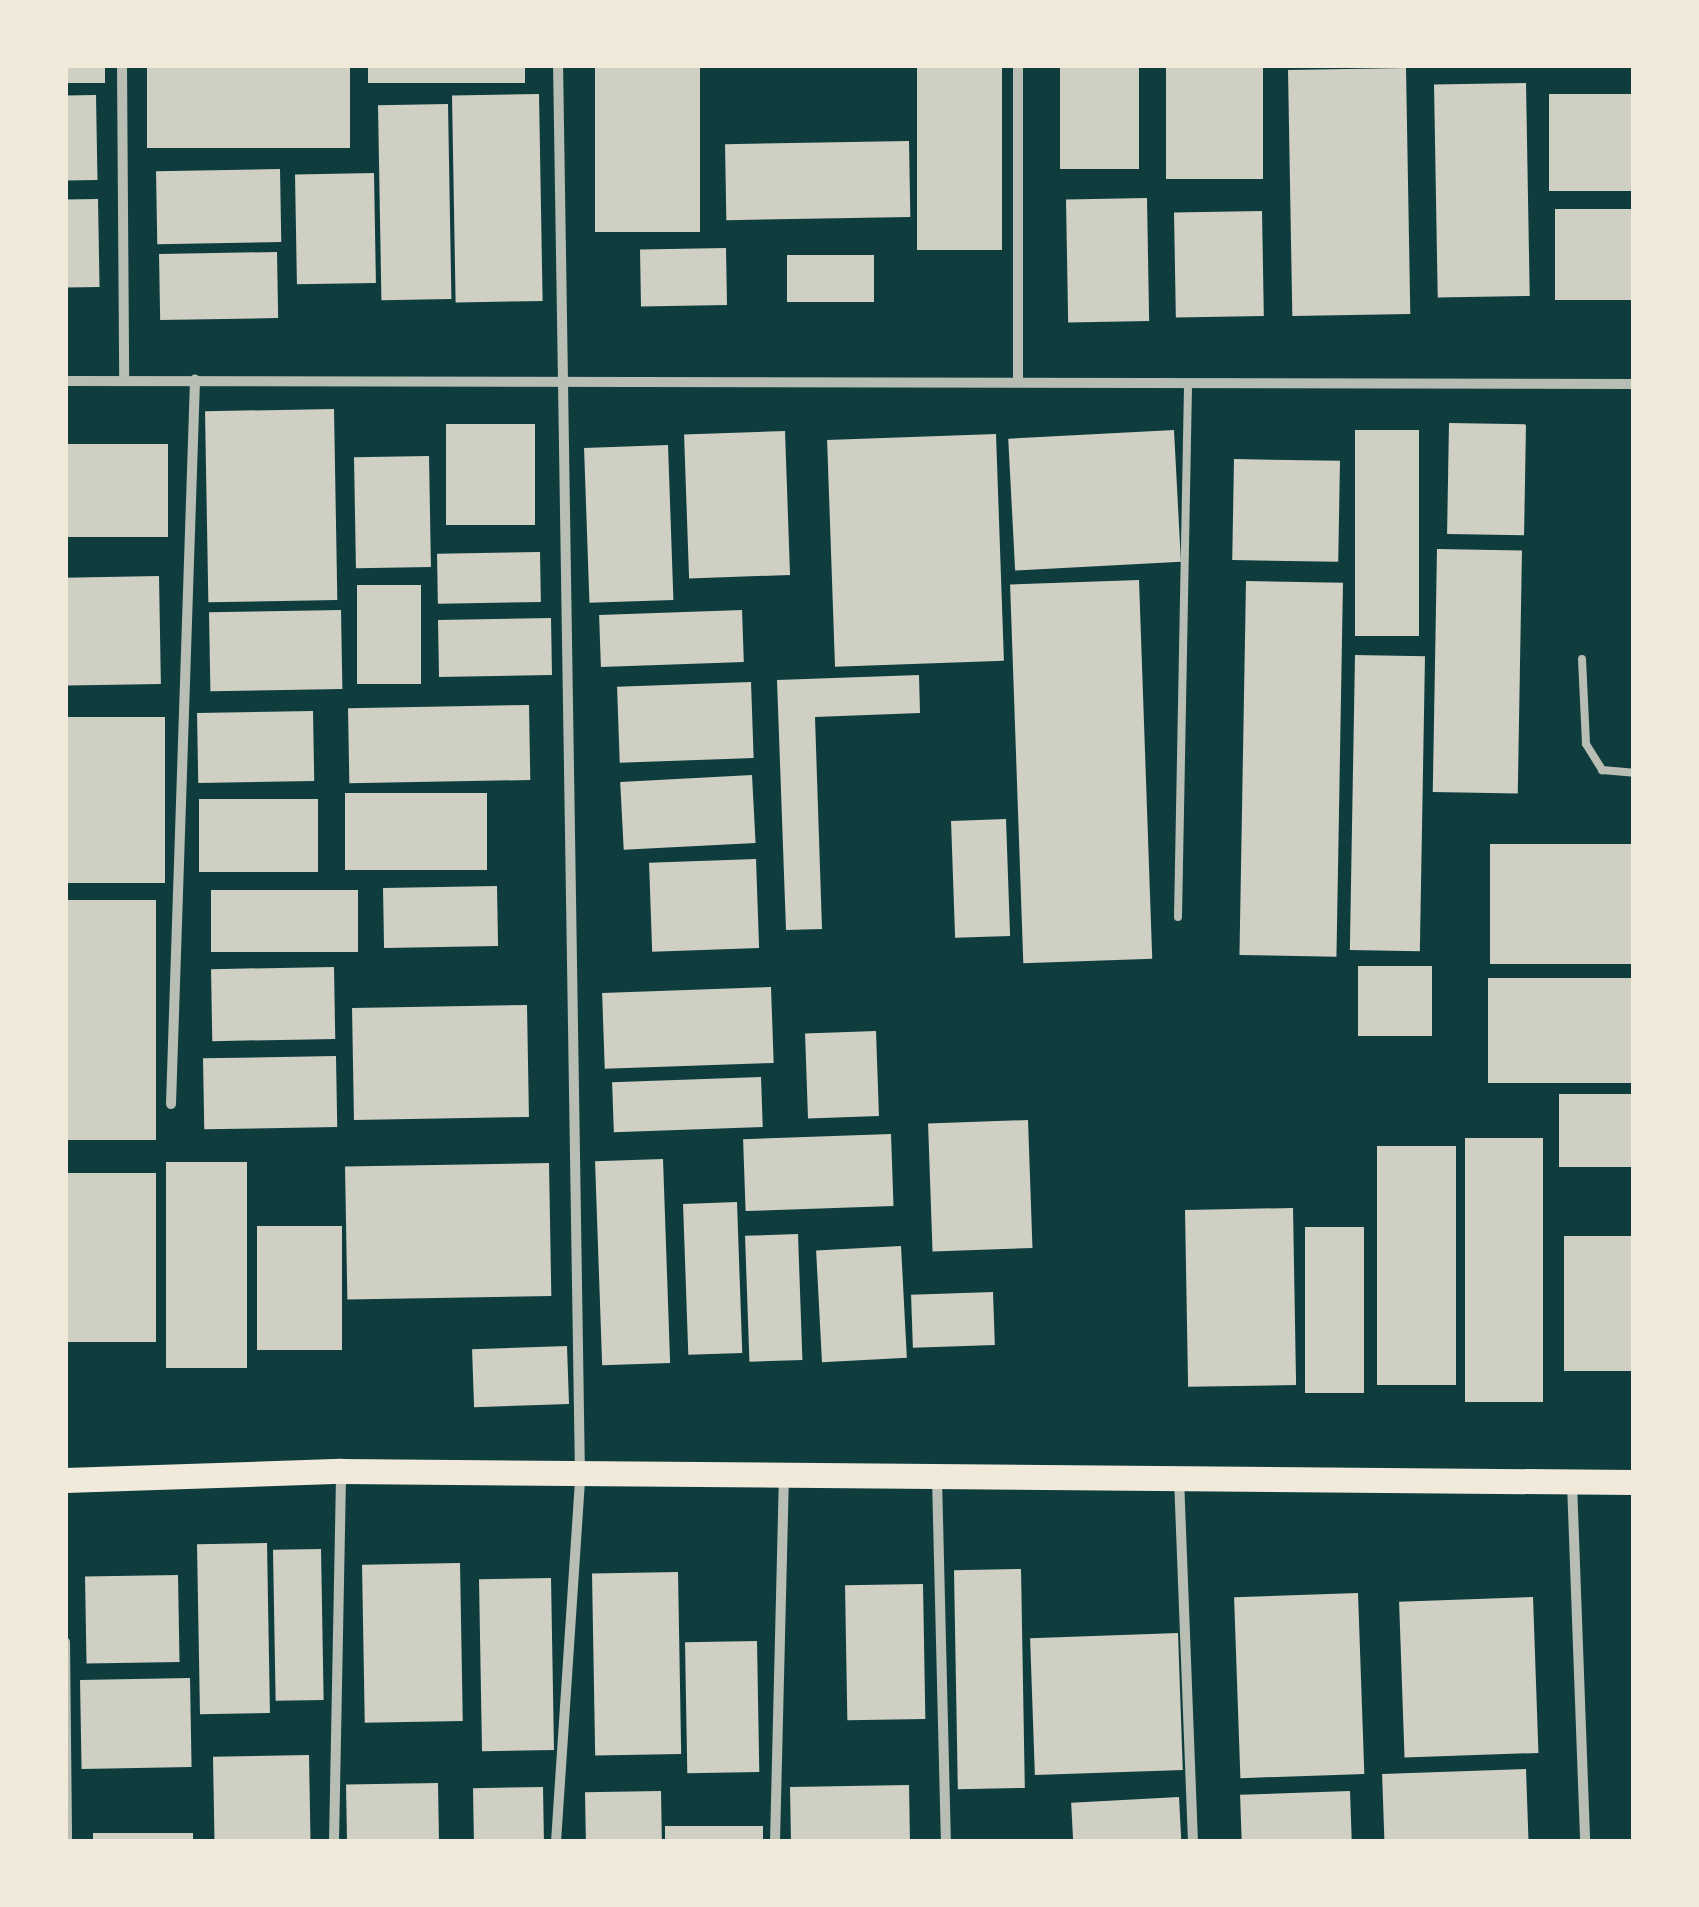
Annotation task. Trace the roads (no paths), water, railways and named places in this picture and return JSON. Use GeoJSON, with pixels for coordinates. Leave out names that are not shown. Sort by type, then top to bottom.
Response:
{"type":"FeatureCollection","features":[{"type":"Feature","properties":{"kind":"main road"},"geometry":{"type":"LineString","coordinates":[[65,1480],[341,1471],[784,1478],[1572,1477],[1634,1482]]}},
{"type":"Feature","properties":{"kind":"street"},"geometry":{"type":"LineString","coordinates":[[122,65],[124,382]]}},
{"type":"Feature","properties":{"kind":"street"},"geometry":{"type":"LineString","coordinates":[[556,1842],[580,1477],[558,375],[558,65]]}},
{"type":"Feature","properties":{"kind":"street"},"geometry":{"type":"LineString","coordinates":[[1018,65],[1018,380]]}},
{"type":"Feature","properties":{"kind":"street"},"geometry":{"type":"LineString","coordinates":[[65,381],[558,375],[1018,380],[1188,386],[1634,384]]}},
{"type":"Feature","properties":{"kind":"street"},"geometry":{"type":"LineString","coordinates":[[170,1104],[196,379]]}},
{"type":"Feature","properties":{"kind":"street"},"geometry":{"type":"LineString","coordinates":[[334,1842],[341,1471]]}},
{"type":"Feature","properties":{"kind":"street"},"geometry":{"type":"LineString","coordinates":[[937,1477],[946,1842]]}},
{"type":"Feature","properties":{"kind":"street"},"geometry":{"type":"LineString","coordinates":[[1179,1477],[1193,1842]]}},
{"type":"Feature","properties":{"kind":"street"},"geometry":{"type":"LineString","coordinates":[[1572,1477],[1585,1842]]}},
{"type":"Feature","properties":{"kind":"street"},"geometry":{"type":"LineString","coordinates":[[775,1842],[784,1478]]}},
{"type":"Feature","properties":{"kind":"street"},"geometry":{"type":"LineString","coordinates":[[65,1642],[67,1842]]}},
{"type":"Feature","properties":{"kind":"lane"},"geometry":{"type":"LineString","coordinates":[[1178,917],[1188,386]]}},
{"type":"Feature","properties":{"kind":"lane"},"geometry":{"type":"LineString","coordinates":[[1582,659],[1586,744],[1602,770],[1634,773]]}}]}
